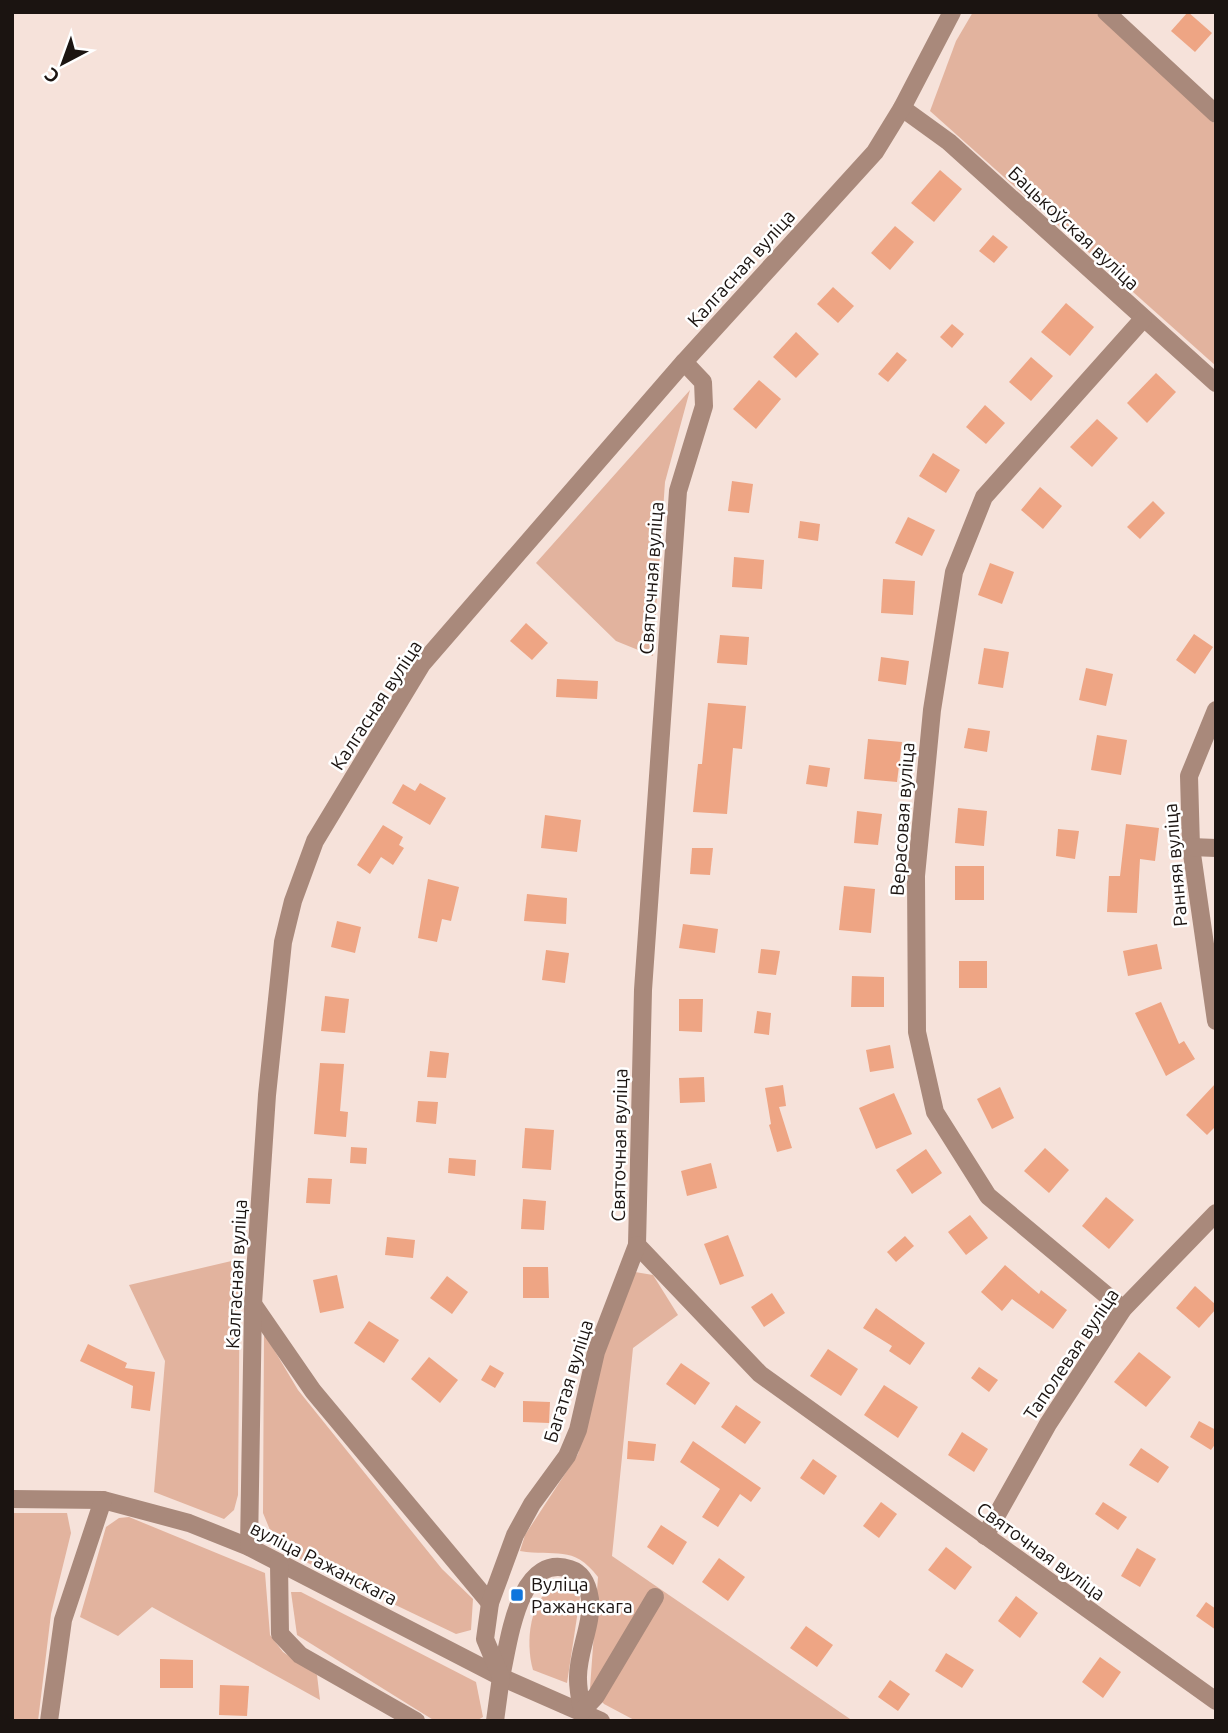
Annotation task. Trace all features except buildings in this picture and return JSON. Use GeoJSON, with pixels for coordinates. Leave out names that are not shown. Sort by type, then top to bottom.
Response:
{"type":"FeatureCollection","features":[{"type":"Feature","properties":{"kind":"street","name":"Калгасная вуліца"},"geometry":{"type":"LineString","coordinates":[[249,1547],[253,1304],[267,1095],[283,942],[293,901],[315,841],[422,664],[684,362],[874,152],[902,108],[952,12]]}},
{"type":"Feature","properties":{"kind":"street"},"geometry":{"type":"LineString","coordinates":[[1107,12],[1216,114]]}},
{"type":"Feature","properties":{"kind":"street","name":"Бацькоўская вуліца"},"geometry":{"type":"LineString","coordinates":[[902,108],[949,142],[1216,383]]}},
{"type":"Feature","properties":{"kind":"street","name":"Верасовая вуліца"},"geometry":{"type":"LineString","coordinates":[[1123,1309],[988,1196],[935,1112],[916,1032],[916,876],[932,710],[954,572],[984,497],[1143,319]]}},
{"type":"Feature","properties":{"kind":"street","name":"Святочная вуліца"},"geometry":{"type":"LineString","coordinates":[[684,362],[703,382],[704,406],[678,491],[643,990],[637,1244],[760,1374],[1216,1701]]}},
{"type":"Feature","properties":{"kind":"street","name":"Ранняя вуліца"},"geometry":{"type":"LineString","coordinates":[[1216,710],[1189,776],[1191,847],[1216,1021]]}},
{"type":"Feature","properties":{"kind":"street"},"geometry":{"type":"LineString","coordinates":[[1191,847],[1216,848]]}},
{"type":"Feature","properties":{"kind":"street","name":"Таполевая вуліца"},"geometry":{"type":"LineString","coordinates":[[985,1536],[1048,1424],[1123,1309],[1216,1213]]}},
{"type":"Feature","properties":{"kind":"street","name":"Багатая вуліца"},"geometry":{"type":"LineString","coordinates":[[501,1677],[485,1639],[490,1602],[515,1535],[532,1504],[567,1456],[578,1430],[596,1352],[637,1244]]}},
{"type":"Feature","properties":{"kind":"street"},"geometry":{"type":"LineString","coordinates":[[253,1304],[313,1391],[490,1602]]}},
{"type":"Feature","properties":{"kind":"street","name":"вуліца Ражанскага"},"geometry":{"type":"LineString","coordinates":[[12,1499],[103,1500],[189,1524],[249,1547],[501,1677],[601,1721]]}},
{"type":"Feature","properties":{"kind":"street"},"geometry":{"type":"LineString","coordinates":[[48,1721],[63,1620],[103,1500]]}},
{"type":"Feature","properties":{"kind":"street"},"geometry":{"type":"LineString","coordinates":[[279,1563],[281,1634],[300,1655],[416,1721]]}},
{"type":"Feature","properties":{"kind":"street"},"geometry":{"type":"LineString","coordinates":[[495,1721],[501,1677],[520,1602],[529,1582],[543,1569],[561,1566],[577,1572],[586,1584],[590,1602],[578,1678],[582,1711]]}},
{"type":"Feature","properties":{"kind":"street"},"geometry":{"type":"LineString","coordinates":[[582,1711],[596,1696],[655,1597]]}},
{"type":"Feature","properties":{"kind":"shaded area"},"geometry":{"type":"Polygon","coordinates":[[[973,12],[1095,12],[1216,125],[1216,366],[930,111],[956,41],[973,12]]]}},
{"type":"Feature","properties":{"kind":"shaded area"},"geometry":{"type":"Polygon","coordinates":[[[690,390],[665,482],[653,656],[616,641],[536,563],[690,390]]]}},
{"type":"Feature","properties":{"kind":"shaded area"},"geometry":{"type":"Polygon","coordinates":[[[240,1259],[238,1495],[234,1510],[224,1519],[154,1492],[165,1361],[129,1285],[240,1259]]]}},
{"type":"Feature","properties":{"kind":"shaded area"},"geometry":{"type":"Polygon","coordinates":[[[635,1272],[653,1275],[678,1315],[633,1348],[612,1556],[853,1721],[636,1721],[604,1704],[590,1688],[598,1577],[589,1567],[572,1556],[520,1551],[525,1535],[578,1454],[606,1344],[635,1272]]]}},
{"type":"Feature","properties":{"kind":"shaded area"},"geometry":{"type":"Polygon","coordinates":[[[264,1333],[298,1390],[442,1569],[473,1599],[471,1630],[456,1634],[285,1552],[270,1530],[263,1513],[264,1333]]]}},
{"type":"Feature","properties":{"kind":"shaded area"},"geometry":{"type":"Polygon","coordinates":[[[12,1513],[67,1513],[71,1533],[51,1614],[38,1721],[12,1721],[12,1513]]]}},
{"type":"Feature","properties":{"kind":"shaded area"},"geometry":{"type":"Polygon","coordinates":[[[129,1517],[265,1573],[270,1635],[283,1652],[317,1675],[320,1700],[152,1607],[118,1636],[80,1617],[106,1527],[119,1518],[129,1517]]]}},
{"type":"Feature","properties":{"kind":"shaded area"},"geometry":{"type":"Polygon","coordinates":[[[558,1584],[569,1584],[580,1597],[567,1683],[533,1670],[529,1647],[535,1609],[548,1590],[558,1584]]]}},
{"type":"Feature","properties":{"kind":"shaded area"},"geometry":{"type":"Polygon","coordinates":[[[291,1592],[301,1592],[476,1682],[483,1717],[476,1721],[435,1721],[297,1635],[291,1592]]]}},
{"type":"Feature","properties":{"kind":"place","name":"Вуліца Ражанскага"},"geometry":{"type":"Point","coordinates":[517,1595]}}]}
